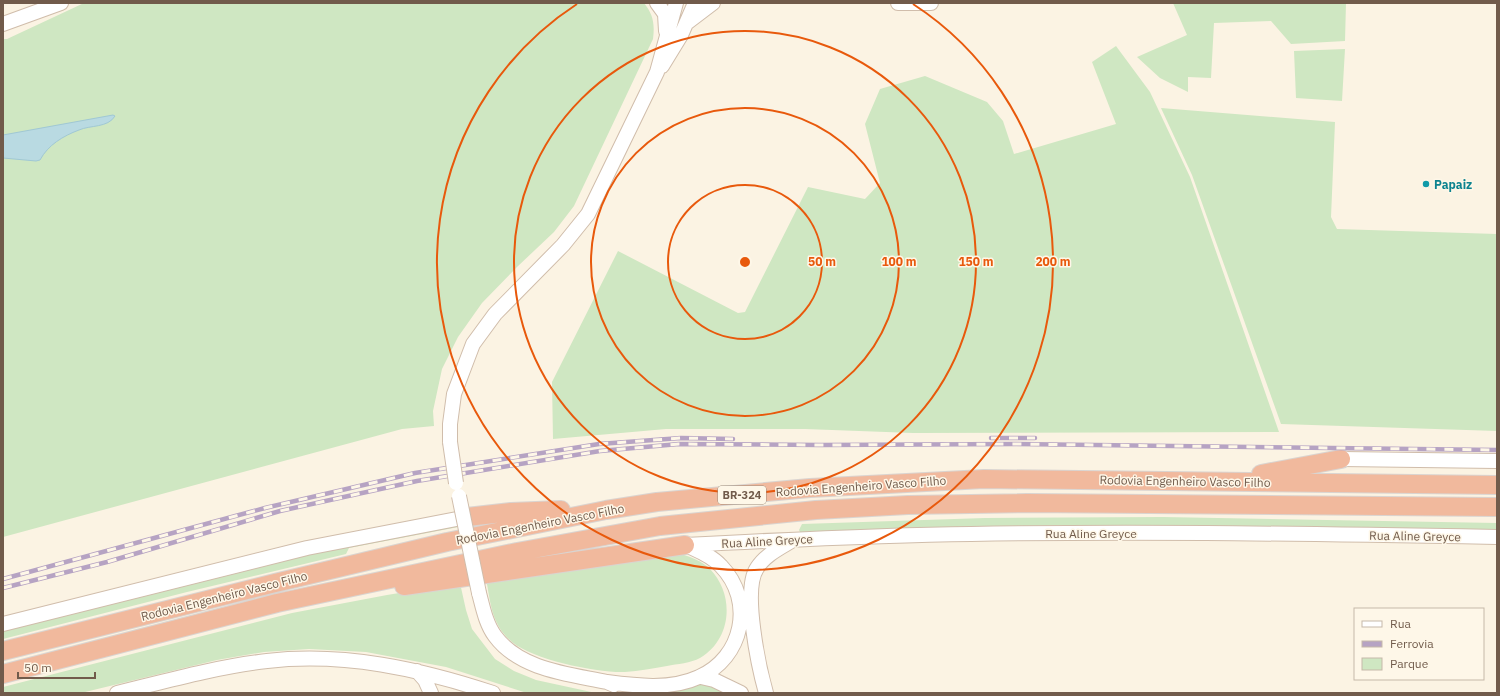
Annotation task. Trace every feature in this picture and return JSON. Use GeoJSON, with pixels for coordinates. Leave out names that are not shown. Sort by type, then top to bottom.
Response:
{"type":"FeatureCollection","features":[{"type":"Feature","properties":{"kind":"highway"},"geometry":{"type":"LineString","coordinates":[[1216,481],[1341,459]]}},
{"type":"Feature","properties":{"kind":"highway","name":"Rodovia Engenheiro Vasco Filho"},"geometry":{"type":"LineString","coordinates":[[3,651],[260,586],[417,549],[606,510],[664,502],[810,488],[984,479],[1497,485]]}},
{"type":"Feature","properties":{"kind":"highway","name":"Rodovia Engenheiro Vasco Filho"},"geometry":{"type":"LineString","coordinates":[[3,674],[277,603],[517,552],[660,526],[816,510],[908,505],[1028,503],[1497,507]]}},
{"type":"Feature","properties":{"kind":"highway"},"geometry":{"type":"LineString","coordinates":[[467,517],[510,512],[606,510]]}},
{"type":"Feature","properties":{"kind":"highway"},"geometry":{"type":"LineString","coordinates":[[277,603],[328,599],[685,545]]}},
{"type":"Feature","properties":{"kind":"main road"},"geometry":{"type":"LineString","coordinates":[[3,24],[61,3]]}},
{"type":"Feature","properties":{"kind":"main road"},"geometry":{"type":"LineString","coordinates":[[657,3],[665,14],[666,33],[657,72],[588,214],[564,246],[494,314],[473,344],[454,394],[450,424],[450,442],[457,490],[479,593],[488,624],[495,636],[517,657],[557,672],[606,682],[637,686],[673,689],[701,677],[718,665],[733,647],[739,636],[741,614],[737,593],[728,574],[710,557],[685,545]]}},
{"type":"Feature","properties":{"kind":"main road"},"geometry":{"type":"LineString","coordinates":[[664,43],[676,3]]}},
{"type":"Feature","properties":{"kind":"main road"},"geometry":{"type":"LineString","coordinates":[[657,72],[666,62],[687,23],[695,3]]}},
{"type":"Feature","properties":{"kind":"main road"},"geometry":{"type":"LineString","coordinates":[[687,23],[713,3]]}},
{"type":"Feature","properties":{"kind":"main road"},"geometry":{"type":"LineString","coordinates":[[898,3],[932,3]]}},
{"type":"Feature","properties":{"kind":"main road"},"geometry":{"type":"LineString","coordinates":[[1341,459],[1497,460]]}},
{"type":"Feature","properties":{"kind":"main road"},"geometry":{"type":"LineString","coordinates":[[3,624],[307,548],[467,517]]}},
{"type":"Feature","properties":{"kind":"main road","name":"Rua Aline Greyce"},"geometry":{"type":"LineString","coordinates":[[685,545],[796,539],[970,534],[1140,533],[1497,538]]}},
{"type":"Feature","properties":{"kind":"main road"},"geometry":{"type":"LineString","coordinates":[[766,693],[755,635],[751,584],[756,569],[763,560],[796,539]]}},
{"type":"Feature","properties":{"kind":"main road"},"geometry":{"type":"LineString","coordinates":[[116,693],[213,669],[268,661],[308,659],[349,660],[417,671],[493,693]]}},
{"type":"Feature","properties":{"kind":"main road"},"geometry":{"type":"LineString","coordinates":[[417,671],[425,680],[431,693]]}},
{"type":"Feature","properties":{"kind":"main road"},"geometry":{"type":"LineString","coordinates":[[701,677],[714,680],[741,693]]}},
{"type":"Feature","properties":{"kind":"main road"},"geometry":{"type":"LineString","coordinates":[[606,682],[628,693]]}},
{"type":"Feature","properties":{"kind":"green space"},"geometry":{"type":"Polygon","coordinates":[[[84,3],[644,3],[651,15],[654,34],[653,39],[574,206],[554,232],[482,303],[458,337],[442,369],[433,411],[434,426],[402,429],[3,537],[3,39],[7,39],[84,3]]]}},
{"type":"Feature","properties":{"kind":"green space"},"geometry":{"type":"Polygon","coordinates":[[[1173,3],[1346,3],[1345,41],[1291,44],[1271,21],[1214,23],[1211,78],[1188,77],[1188,92],[1160,78],[1137,57],[1187,35],[1173,3]]]}},
{"type":"Feature","properties":{"kind":"green space"},"geometry":{"type":"Polygon","coordinates":[[[1116,46],[1150,92],[1190,177],[1279,432],[913,433],[805,429],[666,429],[553,439],[552,382],[618,251],[738,313],[745,312],[808,187],[865,199],[880,183],[865,124],[880,89],[925,76],[987,102],[1003,121],[1014,154],[1116,124],[1092,62],[1116,46]]]}},
{"type":"Feature","properties":{"kind":"green space"},"geometry":{"type":"Polygon","coordinates":[[[1345,49],[1342,101],[1296,98],[1294,51],[1345,49]]]}},
{"type":"Feature","properties":{"kind":"green space"},"geometry":{"type":"Polygon","coordinates":[[[1161,108],[1335,122],[1331,217],[1337,229],[1497,234],[1497,431],[1281,424],[1192,175],[1161,108]]]}},
{"type":"Feature","properties":{"kind":"green space"},"geometry":{"type":"Polygon","coordinates":[[[1163,517],[1497,523],[1497,532],[1061,525],[805,534],[799,530],[802,524],[985,518],[1163,517]]]}},
{"type":"Feature","properties":{"kind":"green space"},"geometry":{"type":"Polygon","coordinates":[[[474,521],[474,524],[349,548],[346,554],[187,592],[3,639],[3,631],[296,557],[474,521]]]}},
{"type":"Feature","properties":{"kind":"green space"},"geometry":{"type":"Polygon","coordinates":[[[681,554],[700,562],[710,569],[718,580],[723,591],[726,604],[724,628],[719,640],[711,650],[700,658],[692,661],[625,672],[583,668],[566,664],[535,654],[512,642],[500,628],[493,613],[486,579],[681,554]]]}},
{"type":"Feature","properties":{"kind":"green space"},"geometry":{"type":"Polygon","coordinates":[[[460,583],[472,629],[495,659],[514,671],[536,680],[596,693],[527,693],[446,667],[366,652],[309,649],[264,652],[217,660],[81,693],[3,693],[3,687],[292,613],[460,583]]]}},
{"type":"Feature","properties":{"kind":"green space"},"geometry":{"type":"Polygon","coordinates":[[[700,684],[723,688],[732,693],[673,693],[679,687],[700,684]]]}},
{"type":"Feature","properties":{"kind":"water"},"geometry":{"type":"Polygon","coordinates":[[[113,115],[115,116],[108,123],[83,128],[62,138],[47,150],[40,160],[36,161],[3,158],[3,135],[113,115]]]}},
{"type":"Feature","properties":{"kind":"railway"},"geometry":{"type":"LineString","coordinates":[[3,579],[265,508],[415,473],[599,444],[681,438],[733,439]]}},
{"type":"Feature","properties":{"kind":"railway"},"geometry":{"type":"LineString","coordinates":[[991,438],[1035,438]]}},
{"type":"Feature","properties":{"kind":"railway"},"geometry":{"type":"LineString","coordinates":[[3,588],[107,562],[280,511],[417,481],[600,451],[679,444],[1016,444],[1497,450]]}},
{"type":"Feature","properties":{"kind":"place","name":"Papaiz"},"geometry":{"type":"Point","coordinates":[1426,184]}}]}
